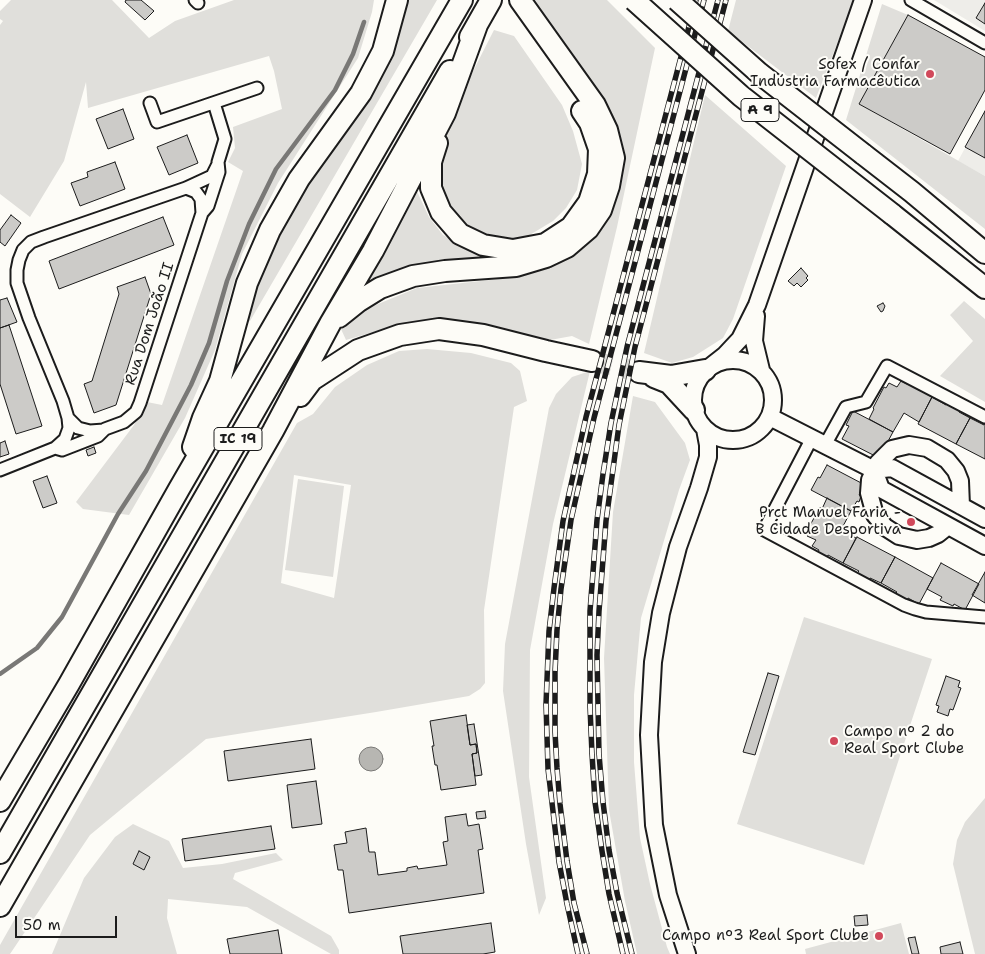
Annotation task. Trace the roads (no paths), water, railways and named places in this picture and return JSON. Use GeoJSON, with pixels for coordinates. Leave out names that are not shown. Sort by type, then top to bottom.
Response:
{"type":"FeatureCollection","features":[{"type":"Feature","properties":{"kind":"highway"},"geometry":{"type":"LineString","coordinates":[[178,489],[202,418],[220,381],[247,283],[270,230],[298,179],[361,93],[383,51],[396,0]]}},
{"type":"Feature","properties":{"kind":"highway","name":"IC 19"},"geometry":{"type":"LineString","coordinates":[[0,802],[178,489],[462,0]]}},
{"type":"Feature","properties":{"kind":"highway","name":"IC 19"},"geometry":{"type":"LineString","coordinates":[[0,852],[492,0]]}},
{"type":"Feature","properties":{"kind":"highway"},"geometry":{"type":"LineString","coordinates":[[331,322],[380,288],[413,276],[446,271],[516,266],[546,257],[567,247],[588,229],[601,210],[609,186],[614,158],[607,130],[595,105],[532,26],[505,0]]}},
{"type":"Feature","properties":{"kind":"highway"},"geometry":{"type":"LineString","coordinates":[[477,26],[445,113],[431,162],[431,188],[441,212],[460,234],[483,245],[513,250],[545,244],[571,227],[589,202],[598,174],[598,149],[590,123],[532,26],[520,0]]}},
{"type":"Feature","properties":{"kind":"highway","name":"A 9"},"geometry":{"type":"LineString","coordinates":[[634,0],[741,96],[985,288]]}},
{"type":"Feature","properties":{"kind":"highway","name":"A 9"},"geometry":{"type":"LineString","coordinates":[[677,0],[759,73],[912,192],[985,253]]}},
{"type":"Feature","properties":{"kind":"highway"},"geometry":{"type":"LineString","coordinates":[[2,902],[273,432],[331,322],[373,251],[445,113]]}},
{"type":"Feature","properties":{"kind":"highway"},"geometry":{"type":"LineString","coordinates":[[273,432],[312,380],[358,350],[400,334],[439,329],[483,335],[592,361]]}},
{"type":"Feature","properties":{"kind":"highway"},"geometry":{"type":"LineString","coordinates":[[694,410],[669,383],[641,372],[671,376],[708,368]]}},
{"type":"Feature","properties":{"kind":"street"},"geometry":{"type":"LineString","coordinates":[[757,305],[754,341],[761,370],[773,392],[773,404],[770,417],[762,428],[752,436],[739,440],[726,440],[715,436],[698,420],[694,410],[694,389],[708,368],[725,355],[740,339],[757,305],[863,0]]}},
{"type":"Feature","properties":{"kind":"street"},"geometry":{"type":"LineString","coordinates":[[911,0],[985,43]]}},
{"type":"Feature","properties":{"kind":"street"},"geometry":{"type":"LineString","coordinates":[[150,103],[157,122],[257,88]]}},
{"type":"Feature","properties":{"kind":"street","name":"Rua Dom João II"},"geometry":{"type":"LineString","coordinates":[[0,470],[55,448],[62,450],[98,436],[105,430],[124,422],[136,412],[202,213],[208,206],[219,172],[218,162],[225,139],[214,103]]}},
{"type":"Feature","properties":{"kind":"street"},"geometry":{"type":"LineString","coordinates":[[55,448],[65,439],[69,428],[68,418],[17,283],[17,270],[23,250],[31,242],[44,237],[186,188],[212,176],[218,162]]}},
{"type":"Feature","properties":{"kind":"street"},"geometry":{"type":"LineString","coordinates":[[186,188],[196,192],[201,199],[202,213]]}},
{"type":"Feature","properties":{"kind":"street"},"geometry":{"type":"LineString","coordinates":[[708,368],[723,360],[737,359],[750,363],[761,370]]}},
{"type":"Feature","properties":{"kind":"street"},"geometry":{"type":"LineString","coordinates":[[985,416],[887,366],[866,402],[846,407],[819,441],[764,530],[910,607],[926,612],[985,617]]}},
{"type":"Feature","properties":{"kind":"street"},"geometry":{"type":"LineString","coordinates":[[770,417],[874,470],[892,468],[985,519]]}},
{"type":"Feature","properties":{"kind":"street"},"geometry":{"type":"LineString","coordinates":[[68,418],[78,428],[90,431],[105,430]]}},
{"type":"Feature","properties":{"kind":"street"},"geometry":{"type":"LineString","coordinates":[[687,954],[668,894],[654,825],[649,735],[653,662],[661,613],[678,547],[708,457],[705,428]]}},
{"type":"Feature","properties":{"kind":"street"},"geometry":{"type":"LineString","coordinates":[[699,488],[720,453],[739,440]]}},
{"type":"Feature","properties":{"kind":"street"},"geometry":{"type":"LineString","coordinates":[[948,526],[938,534],[917,540],[899,536],[885,527],[875,515],[869,493],[870,480],[878,463],[892,449],[909,445],[927,448],[947,460],[956,471],[960,481],[960,506]]}},
{"type":"Feature","properties":{"kind":"street"},"geometry":{"type":"LineString","coordinates":[[874,470],[881,489],[985,546]]}},
{"type":"Feature","properties":{"kind":"waterway"},"geometry":{"type":"LineString","coordinates":[[0,674],[37,648],[62,617],[118,514],[146,471],[191,385],[209,343],[227,281],[249,224],[276,169],[335,90],[353,54],[364,22]]}},
{"type":"Feature","properties":{"kind":"tunnel"},"geometry":{"type":"LineString","coordinates":[[592,361],[639,372]]}},
{"type":"Feature","properties":{"kind":"railway"},"geometry":{"type":"LineString","coordinates":[[578,954],[559,862],[548,769],[546,704],[549,631],[554,588],[563,521],[586,417],[696,0]]}},
{"type":"Feature","properties":{"kind":"railway"},"geometry":{"type":"LineString","coordinates":[[587,954],[574,903],[567,861],[557,768],[555,672],[561,589],[571,520],[594,418],[704,0]]}},
{"type":"Feature","properties":{"kind":"railway"},"geometry":{"type":"LineString","coordinates":[[623,954],[609,894],[602,851],[595,802],[592,754],[590,611],[597,520],[611,423],[627,347],[718,0]]}},
{"type":"Feature","properties":{"kind":"railway"},"geometry":{"type":"LineString","coordinates":[[632,954],[609,850],[599,754],[597,655],[606,521],[619,425],[635,347],[726,0]]}},
{"type":"Feature","properties":{"kind":"place","name":"Sofex / Confar Indústria Farmacêutica"},"geometry":{"type":"Point","coordinates":[930,74]}},
{"type":"Feature","properties":{"kind":"place","name":"Prct Manuel Faria - B Cidade Desportiva"},"geometry":{"type":"Point","coordinates":[911,522]}},
{"type":"Feature","properties":{"kind":"place","name":"Campo nº 2 do Real Sport Clube"},"geometry":{"type":"Point","coordinates":[834,741]}},
{"type":"Feature","properties":{"kind":"place","name":"Campo nº3 Real Sport Clube"},"geometry":{"type":"Point","coordinates":[879,936]}}]}
